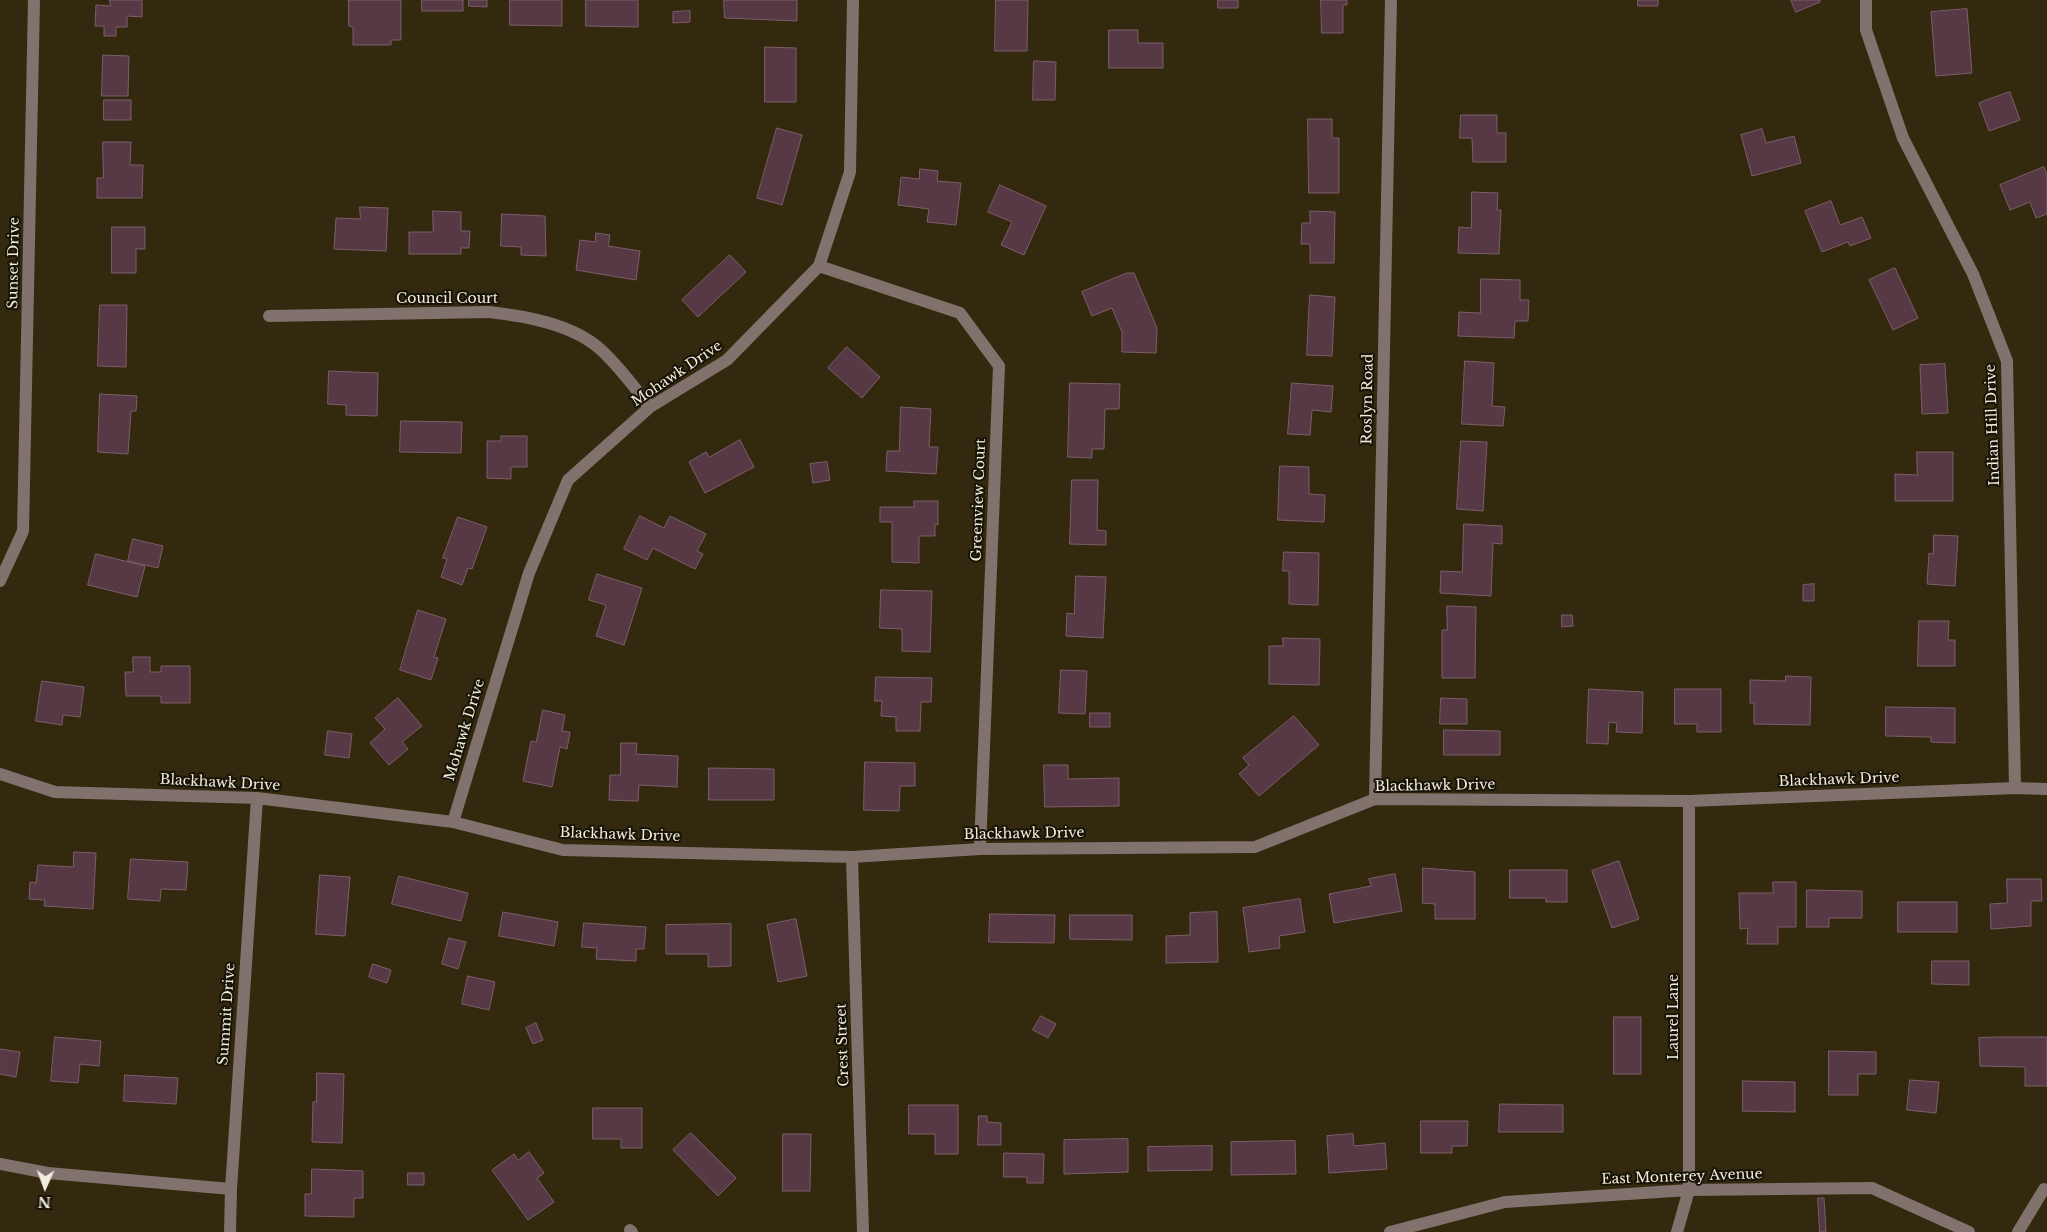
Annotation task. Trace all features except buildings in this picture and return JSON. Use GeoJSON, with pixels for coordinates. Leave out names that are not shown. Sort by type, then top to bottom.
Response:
{"type":"FeatureCollection","features":[{"type":"Feature","properties":{"kind":"street","name":"Sunset Drive"},"geometry":{"type":"LineString","coordinates":[[0,581],[23,531],[34,0]]}},
{"type":"Feature","properties":{"kind":"street","name":"Mohawk Drive"},"geometry":{"type":"LineString","coordinates":[[453,822],[529,573],[568,480],[650,407],[727,360],[819,266],[850,172],[853,0]]}},
{"type":"Feature","properties":{"kind":"street","name":"Roslyn Road"},"geometry":{"type":"LineString","coordinates":[[1375,799],[1391,0]]}},
{"type":"Feature","properties":{"kind":"street","name":"Indian Hill Drive"},"geometry":{"type":"LineString","coordinates":[[1866,0],[1866,30],[1903,138],[1973,274],[2007,361],[2015,788]]}},
{"type":"Feature","properties":{"kind":"street","name":"Greenview Court"},"geometry":{"type":"LineString","coordinates":[[819,266],[960,313],[999,366],[980,849]]}},
{"type":"Feature","properties":{"kind":"street","name":"Council Court"},"geometry":{"type":"LineString","coordinates":[[270,316],[489,312],[510,315],[576,333],[599,348],[621,370],[650,407]]}},
{"type":"Feature","properties":{"kind":"street","name":"Blackhawk Drive"},"geometry":{"type":"LineString","coordinates":[[0,774],[55,792],[257,798],[453,822],[563,850],[852,857],[980,849],[1255,846],[1375,799],[1689,800],[2015,788],[2047,789]]}},
{"type":"Feature","properties":{"kind":"street","name":"Summit Drive"},"geometry":{"type":"LineString","coordinates":[[230,1232],[231,1188],[257,798]]}},
{"type":"Feature","properties":{"kind":"street","name":"Laurel Lane"},"geometry":{"type":"LineString","coordinates":[[1677,1232],[1689,1190],[1689,800]]}},
{"type":"Feature","properties":{"kind":"street","name":"Crest Street"},"geometry":{"type":"LineString","coordinates":[[852,857],[863,1232]]}},
{"type":"Feature","properties":{"kind":"street"},"geometry":{"type":"LineString","coordinates":[[0,1164],[48,1173],[231,1188]]}},
{"type":"Feature","properties":{"kind":"street","name":"East Monterey Avenue"},"geometry":{"type":"LineString","coordinates":[[1390,1232],[1505,1202],[1689,1190],[1872,1188],[1969,1232]]}},
{"type":"Feature","properties":{"kind":"street"},"geometry":{"type":"LineString","coordinates":[[2018,1232],[2044,1189]]}}]}
